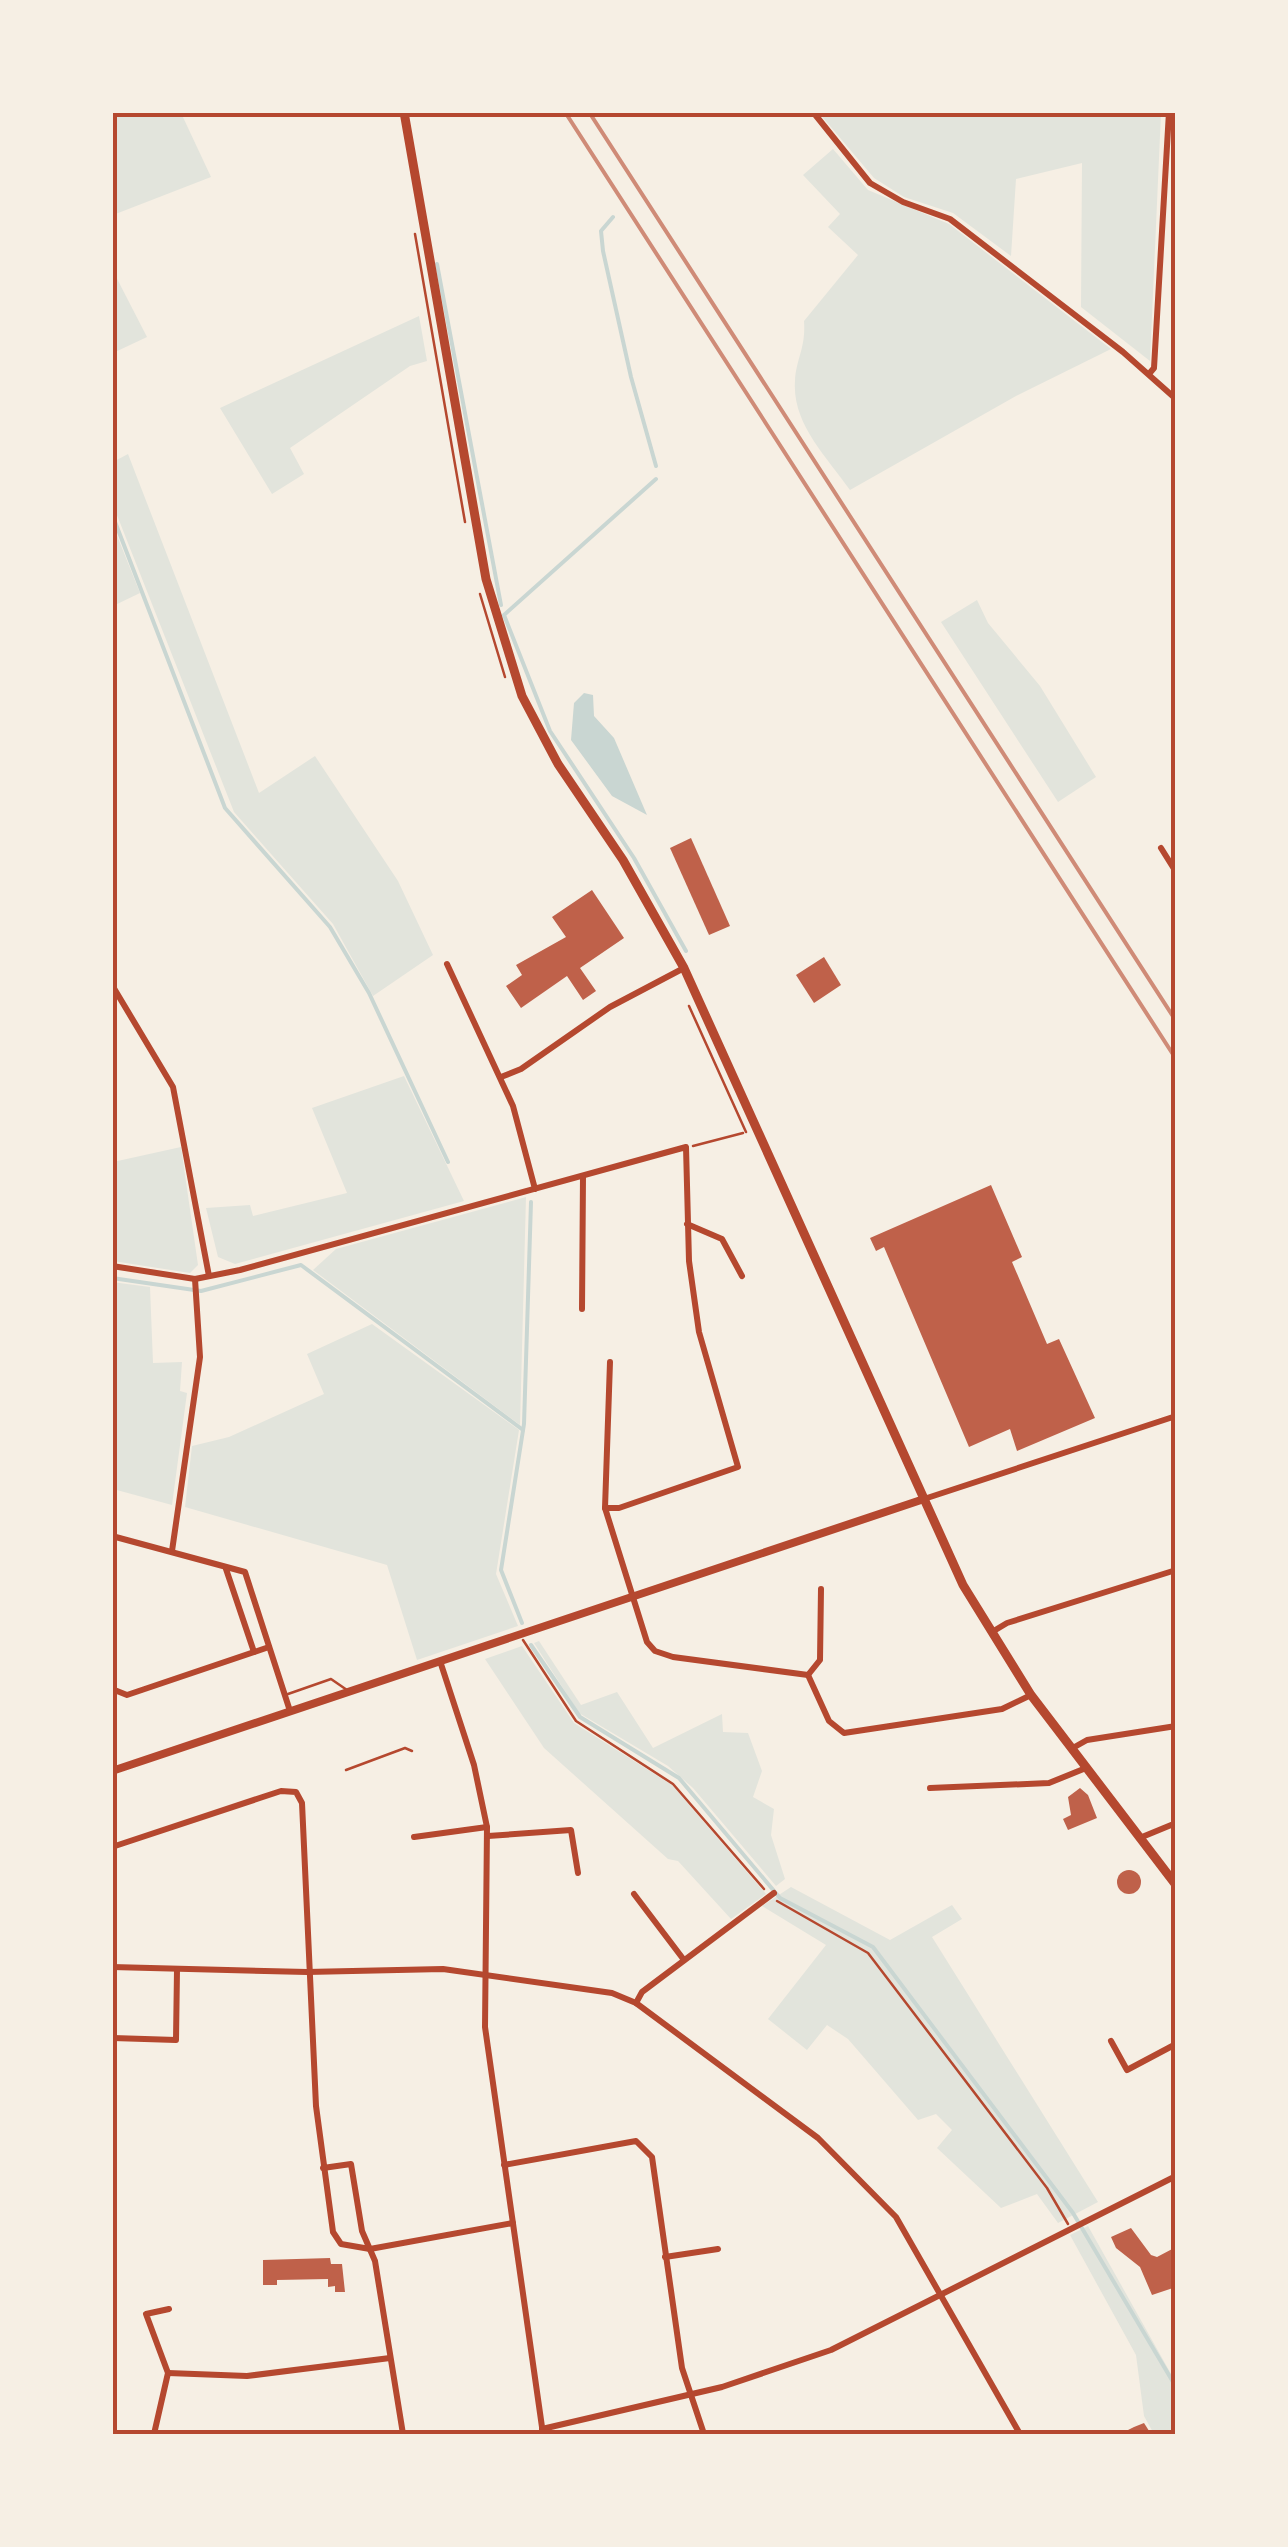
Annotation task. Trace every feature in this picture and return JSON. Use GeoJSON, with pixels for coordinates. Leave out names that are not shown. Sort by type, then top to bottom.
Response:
{"type":"FeatureCollection","features":[{"type":"Feature","properties":{"kind":"main road"},"geometry":{"type":"LineString","coordinates":[[404,112],[464,469],[486,579],[508,660],[540,732],[623,860],[684,968],[924,1498],[990,1633],[1071,1749],[1176,1885]]}},
{"type":"Feature","properties":{"kind":"street"},"geometry":{"type":"LineString","coordinates":[[813,112],[870,183],[903,202],[950,219],[1176,398]]}},
{"type":"Feature","properties":{"kind":"street"},"geometry":{"type":"LineString","coordinates":[[1150,374],[1154,368],[1169,112]]}},
{"type":"Feature","properties":{"kind":"street"},"geometry":{"type":"LineString","coordinates":[[1161,848],[1176,872]]}},
{"type":"Feature","properties":{"kind":"street"},"geometry":{"type":"LineString","coordinates":[[447,964],[501,1077],[535,1189]]}},
{"type":"Feature","properties":{"kind":"street"},"geometry":{"type":"LineString","coordinates":[[501,1077],[610,1008],[684,968]]}},
{"type":"Feature","properties":{"kind":"street"},"geometry":{"type":"LineString","coordinates":[[112,986],[173,1087],[209,1276]]}},
{"type":"Feature","properties":{"kind":"street"},"geometry":{"type":"LineString","coordinates":[[112,1266],[195,1279],[686,1147],[687,1224],[705,1360],[738,1466],[638,1502],[605,1508]]}},
{"type":"Feature","properties":{"kind":"street"},"geometry":{"type":"LineString","coordinates":[[582,1310],[583,1176]]}},
{"type":"Feature","properties":{"kind":"street"},"geometry":{"type":"LineString","coordinates":[[687,1224],[722,1239],[742,1276]]}},
{"type":"Feature","properties":{"kind":"street"},"geometry":{"type":"LineString","coordinates":[[172,1552],[200,1357],[195,1279]]}},
{"type":"Feature","properties":{"kind":"street"},"geometry":{"type":"LineString","coordinates":[[610,1362],[605,1508],[646,1642],[655,1651],[808,1675]]}},
{"type":"Feature","properties":{"kind":"street"},"geometry":{"type":"LineString","coordinates":[[112,1771],[1176,1416]]}},
{"type":"Feature","properties":{"kind":"street"},"geometry":{"type":"LineString","coordinates":[[112,1536],[244,1572],[290,1711]]}},
{"type":"Feature","properties":{"kind":"street"},"geometry":{"type":"LineString","coordinates":[[226,1568],[254,1652]]}},
{"type":"Feature","properties":{"kind":"street"},"geometry":{"type":"LineString","coordinates":[[990,1633],[1007,1623],[1176,1570]]}},
{"type":"Feature","properties":{"kind":"street"},"geometry":{"type":"LineString","coordinates":[[808,1675],[820,1660],[820,1589]]}},
{"type":"Feature","properties":{"kind":"street"},"geometry":{"type":"LineString","coordinates":[[112,1689],[127,1696],[270,1647]]}},
{"type":"Feature","properties":{"kind":"street"},"geometry":{"type":"LineString","coordinates":[[440,1661],[474,1765],[488,1827],[485,2027],[542,2432],[690,2395],[830,2350],[1176,2176]]}},
{"type":"Feature","properties":{"kind":"street"},"geometry":{"type":"LineString","coordinates":[[808,1675],[829,1721],[844,1733],[1002,1709],[1031,1694]]}},
{"type":"Feature","properties":{"kind":"street"},"geometry":{"type":"LineString","coordinates":[[1071,1749],[1088,1740],[1176,1726]]}},
{"type":"Feature","properties":{"kind":"street"},"geometry":{"type":"LineString","coordinates":[[930,1788],[1049,1783],[1086,1768]]}},
{"type":"Feature","properties":{"kind":"street"},"geometry":{"type":"LineString","coordinates":[[112,1847],[282,1791],[296,1792],[302,1803],[307,1972],[323,2168],[333,2232],[341,2244],[370,2248],[514,2223]]}},
{"type":"Feature","properties":{"kind":"street"},"geometry":{"type":"LineString","coordinates":[[1142,1837],[1176,1823]]}},
{"type":"Feature","properties":{"kind":"street"},"geometry":{"type":"LineString","coordinates":[[414,1837],[488,1827]]}},
{"type":"Feature","properties":{"kind":"street"},"geometry":{"type":"LineString","coordinates":[[488,1836],[571,1830],[578,1872]]}},
{"type":"Feature","properties":{"kind":"street"},"geometry":{"type":"LineString","coordinates":[[634,1894],[684,1960]]}},
{"type":"Feature","properties":{"kind":"street"},"geometry":{"type":"LineString","coordinates":[[636,2002],[684,1960],[772,1894]]}},
{"type":"Feature","properties":{"kind":"street"},"geometry":{"type":"LineString","coordinates":[[112,1967],[307,1972],[443,1968],[612,1993],[636,2002],[768,2098],[860,2178],[896,2217],[1020,2434]]}},
{"type":"Feature","properties":{"kind":"street"},"geometry":{"type":"LineString","coordinates":[[112,2038],[176,2040],[177,1970]]}},
{"type":"Feature","properties":{"kind":"street"},"geometry":{"type":"LineString","coordinates":[[1111,2041],[1127,2070],[1176,2044]]}},
{"type":"Feature","properties":{"kind":"street"},"geometry":{"type":"LineString","coordinates":[[504,2165],[636,2141],[645,2145],[652,2157],[690,2395],[704,2434]]}},
{"type":"Feature","properties":{"kind":"street"},"geometry":{"type":"LineString","coordinates":[[323,2168],[351,2164],[404,2434]]}},
{"type":"Feature","properties":{"kind":"street"},"geometry":{"type":"LineString","coordinates":[[666,2257],[718,2249]]}},
{"type":"Feature","properties":{"kind":"street"},"geometry":{"type":"LineString","coordinates":[[154,2434],[168,2373],[146,2314],[169,2309]]}},
{"type":"Feature","properties":{"kind":"street"},"geometry":{"type":"LineString","coordinates":[[168,2373],[246,2376],[390,2358]]}},
{"type":"Feature","properties":{"kind":"lane"},"geometry":{"type":"LineString","coordinates":[[284,1695],[332,1679],[348,1692]]}},
{"type":"Feature","properties":{"kind":"path"},"geometry":{"type":"LineString","coordinates":[[414,227],[466,525]]}},
{"type":"Feature","properties":{"kind":"path"},"geometry":{"type":"LineString","coordinates":[[476,580],[507,682]]}},
{"type":"Feature","properties":{"kind":"path"},"geometry":{"type":"LineString","coordinates":[[682,990],[746,1132],[686,1147]]}},
{"type":"Feature","properties":{"kind":"path"},"geometry":{"type":"LineString","coordinates":[[521,1634],[524,1646],[576,1721],[673,1784],[772,1894],[868,1953],[1047,2188],[1071,2230]]}},
{"type":"Feature","properties":{"kind":"path"},"geometry":{"type":"LineString","coordinates":[[346,1770],[405,1748],[412,1751]]}},
{"type":"Feature","properties":{"kind":"shaded area"},"geometry":{"type":"Polygon","coordinates":[[[113,112],[181,113],[211,177],[113,215],[113,112]]]}},
{"type":"Feature","properties":{"kind":"shaded area"},"geometry":{"type":"Polygon","coordinates":[[[819,113],[1161,113],[1150,361],[1081,307],[1082,163],[1016,179],[1011,256],[953,213],[904,197],[874,178],[819,113]]]}},
{"type":"Feature","properties":{"kind":"shaded area"},"geometry":{"type":"Polygon","coordinates":[[[833,149],[868,190],[949,224],[1111,349],[1016,396],[850,490],[805,426],[796,397],[804,321],[858,255],[828,227],[840,214],[803,175],[833,149]]]}},
{"type":"Feature","properties":{"kind":"shaded area"},"geometry":{"type":"Polygon","coordinates":[[[112,269],[147,337],[113,353],[112,353],[112,269]]]}},
{"type":"Feature","properties":{"kind":"shaded area"},"geometry":{"type":"Polygon","coordinates":[[[419,316],[427,361],[410,366],[290,448],[304,474],[272,494],[220,408],[419,316]]]}},
{"type":"Feature","properties":{"kind":"shaded area"},"geometry":{"type":"Polygon","coordinates":[[[128,454],[259,793],[315,756],[398,881],[433,955],[373,996],[333,924],[234,812],[113,505],[113,462],[128,454]]]}},
{"type":"Feature","properties":{"kind":"shaded area"},"geometry":{"type":"Polygon","coordinates":[[[112,523],[140,593],[113,606],[112,606],[112,523]]]}},
{"type":"Feature","properties":{"kind":"shaded area"},"geometry":{"type":"Polygon","coordinates":[[[977,600],[988,623],[1040,686],[1096,777],[1058,802],[941,622],[977,600]]]}},
{"type":"Feature","properties":{"kind":"shaded area"},"geometry":{"type":"Polygon","coordinates":[[[584,693],[593,695],[594,716],[614,738],[647,815],[612,796],[571,740],[574,703],[584,693]]]}},
{"type":"Feature","properties":{"kind":"shaded area"},"geometry":{"type":"Polygon","coordinates":[[[404,1076],[464,1201],[235,1264],[218,1257],[206,1208],[250,1205],[253,1216],[347,1193],[312,1108],[404,1076]]]}},
{"type":"Feature","properties":{"kind":"shaded area"},"geometry":{"type":"Polygon","coordinates":[[[181,1147],[198,1265],[190,1273],[113,1261],[113,1162],[181,1147]]]}},
{"type":"Feature","properties":{"kind":"shaded area"},"geometry":{"type":"Polygon","coordinates":[[[526,1197],[520,1425],[313,1270],[336,1249],[526,1197]]]}},
{"type":"Feature","properties":{"kind":"shaded area"},"geometry":{"type":"Polygon","coordinates":[[[112,1282],[150,1287],[153,1363],[182,1362],[180,1391],[187,1393],[172,1505],[113,1489],[112,1282]]]}},
{"type":"Feature","properties":{"kind":"shaded area"},"geometry":{"type":"Polygon","coordinates":[[[372,1324],[519,1430],[496,1574],[518,1626],[417,1660],[387,1565],[185,1507],[192,1446],[229,1437],[324,1394],[307,1354],[372,1324]]]}},
{"type":"Feature","properties":{"kind":"shaded area"},"geometry":{"type":"Polygon","coordinates":[[[539,1641],[581,1705],[617,1692],[653,1748],[722,1714],[723,1732],[748,1733],[762,1771],[753,1797],[774,1809],[771,1835],[785,1879],[776,1886],[693,1788],[668,1766],[579,1713],[534,1643],[539,1641]]]}},
{"type":"Feature","properties":{"kind":"shaded area"},"geometry":{"type":"Polygon","coordinates":[[[522,1646],[574,1723],[672,1785],[766,1894],[731,1919],[678,1861],[668,1859],[544,1748],[485,1659],[522,1646]]]}},
{"type":"Feature","properties":{"kind":"shaded area"},"geometry":{"type":"Polygon","coordinates":[[[791,1887],[890,1940],[952,1905],[962,1919],[932,1937],[1098,2202],[1058,2223],[1037,2194],[1001,2208],[937,2148],[952,2130],[936,2114],[918,2120],[848,2039],[827,2025],[807,2050],[768,2019],[826,1945],[762,1906],[791,1887]]]}},
{"type":"Feature","properties":{"kind":"shaded area"},"geometry":{"type":"Polygon","coordinates":[[[1088,2226],[1175,2381],[1175,2434],[1154,2434],[1144,2416],[1136,2355],[1070,2235],[1088,2226]]]}},
{"type":"Feature","properties":{"kind":"building"},"geometry":{"type":"Polygon","coordinates":[[[691,838],[730,926],[709,935],[670,848],[691,838]]]}},
{"type":"Feature","properties":{"kind":"building"},"geometry":{"type":"Polygon","coordinates":[[[592,890],[624,938],[580,968],[596,991],[583,1000],[567,976],[521,1008],[506,986],[522,975],[516,965],[566,937],[552,917],[592,890]]]}},
{"type":"Feature","properties":{"kind":"building"},"geometry":{"type":"Polygon","coordinates":[[[824,957],[841,985],[814,1003],[796,975],[824,957]]]}},
{"type":"Feature","properties":{"kind":"building"},"geometry":{"type":"Polygon","coordinates":[[[991,1185],[1022,1257],[1012,1262],[1047,1344],[1059,1339],[1095,1418],[1017,1451],[1010,1429],[969,1447],[884,1247],[876,1251],[870,1238],[991,1185]]]}},
{"type":"Feature","properties":{"kind":"building"},"geometry":{"type":"Polygon","coordinates":[[[1080,1788],[1088,1795],[1097,1818],[1068,1830],[1063,1819],[1071,1815],[1068,1797],[1080,1788]]]}},
{"type":"Feature","properties":{"kind":"building"},"geometry":{"type":"Polygon","coordinates":[[[1129,1870],[1141,1882],[1129,1894],[1117,1882],[1129,1870]]]}},
{"type":"Feature","properties":{"kind":"building"},"geometry":{"type":"Polygon","coordinates":[[[1131,2228],[1151,2255],[1157,2257],[1176,2247],[1176,2287],[1152,2295],[1140,2267],[1116,2248],[1111,2237],[1131,2228]]]}},
{"type":"Feature","properties":{"kind":"building"},"geometry":{"type":"Polygon","coordinates":[[[330,2258],[331,2264],[342,2264],[345,2292],[328,2287],[328,2279],[277,2280],[277,2285],[263,2285],[263,2260],[330,2258]]]}},
{"type":"Feature","properties":{"kind":"building"},"geometry":{"type":"Polygon","coordinates":[[[1144,2423],[1151,2434],[1124,2432],[1134,2427],[1144,2423]]]}},
{"type":"Feature","properties":{"kind":"waterway"},"geometry":{"type":"LineString","coordinates":[[613,217],[601,231],[603,251],[656,466]]}},
{"type":"Feature","properties":{"kind":"waterway"},"geometry":{"type":"LineString","coordinates":[[437,264],[501,605]]}},
{"type":"Feature","properties":{"kind":"waterway"},"geometry":{"type":"LineString","coordinates":[[656,479],[504,615],[550,731],[634,858],[686,951]]}},
{"type":"Feature","properties":{"kind":"waterway"},"geometry":{"type":"LineString","coordinates":[[112,514],[225,808],[330,927],[369,993],[448,1162]]}},
{"type":"Feature","properties":{"kind":"waterway"},"geometry":{"type":"LineString","coordinates":[[522,1623],[501,1570],[524,1424],[531,1202]]}},
{"type":"Feature","properties":{"kind":"waterway"},"geometry":{"type":"LineString","coordinates":[[112,1278],[201,1291],[301,1265],[523,1430]]}},
{"type":"Feature","properties":{"kind":"waterway"},"geometry":{"type":"LineString","coordinates":[[531,1645],[580,1717],[679,1778],[780,1898],[873,1947],[1073,2213],[1176,2387]]}},
{"type":"Feature","properties":{"kind":"railway"},"geometry":{"type":"LineString","coordinates":[[565,112],[1176,1059]]}},
{"type":"Feature","properties":{"kind":"railway"},"geometry":{"type":"LineString","coordinates":[[589,112],[1176,1021]]}}]}
